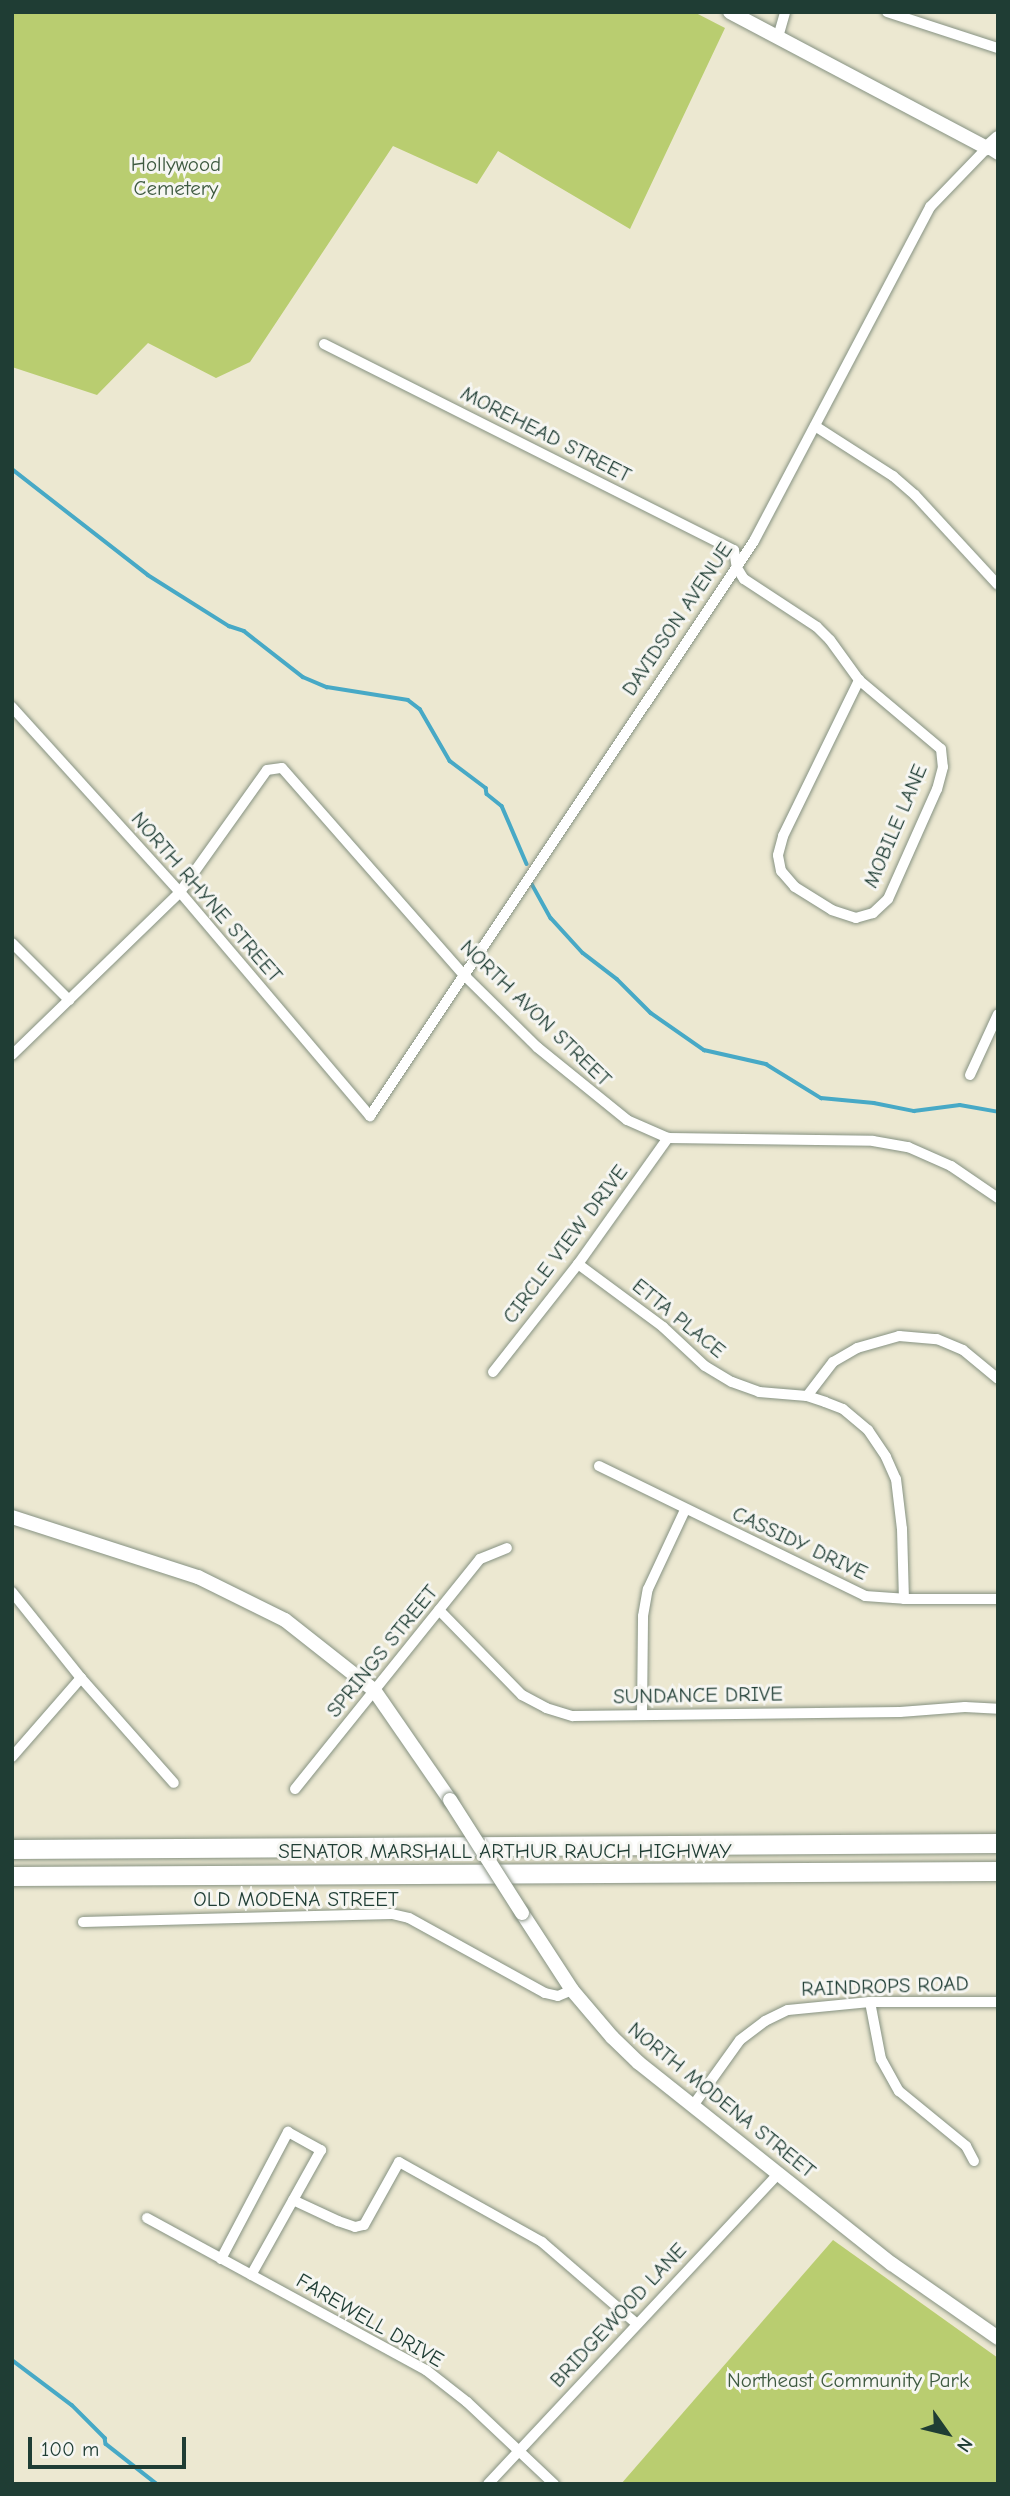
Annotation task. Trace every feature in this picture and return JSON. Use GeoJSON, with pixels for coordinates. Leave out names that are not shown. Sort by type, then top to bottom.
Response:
{"type":"FeatureCollection","features":[{"type":"Feature","properties":{"kind":"highway","name":"SENATOR MARSHALL ARTHUR RAUCH HIGHWAY"},"geometry":{"type":"LineString","coordinates":[[12,1849],[998,1843]]}},
{"type":"Feature","properties":{"kind":"highway","name":"SENATOR MARSHALL ARTHUR RAUCH HIGHWAY"},"geometry":{"type":"LineString","coordinates":[[12,1876],[998,1871]]}},
{"type":"Feature","properties":{"kind":"street"},"geometry":{"type":"LineString","coordinates":[[730,12],[994,147]]}},
{"type":"Feature","properties":{"kind":"street"},"geometry":{"type":"LineString","coordinates":[[778,37],[785,12]]}},
{"type":"Feature","properties":{"kind":"street"},"geometry":{"type":"LineString","coordinates":[[887,12],[998,48]]}},
{"type":"Feature","properties":{"kind":"street","name":"DAVIDSON AVENUE"},"geometry":{"type":"LineString","coordinates":[[370,1116],[737,568],[930,207],[944,189],[994,147]]}},
{"type":"Feature","properties":{"kind":"street","name":"MOREHEAD STREET"},"geometry":{"type":"LineString","coordinates":[[324,344],[734,550],[737,568]]}},
{"type":"Feature","properties":{"kind":"street"},"geometry":{"type":"LineString","coordinates":[[815,426],[893,476],[915,495],[998,585]]}},
{"type":"Feature","properties":{"kind":"street","name":"MOBILE LANE"},"geometry":{"type":"LineString","coordinates":[[737,568],[744,579],[817,627],[830,640],[859,680],[941,750],[943,766],[937,789],[888,899],[873,913],[856,918],[832,910],[795,887],[781,872],[778,855],[783,836],[859,680]]}},
{"type":"Feature","properties":{"kind":"street","name":"NORTH RHYNE STREET"},"geometry":{"type":"LineString","coordinates":[[12,707],[180,892],[370,1116]]}},
{"type":"Feature","properties":{"kind":"street","name":"NORTH AVON STREET"},"geometry":{"type":"LineString","coordinates":[[180,892],[267,770],[282,768],[463,974],[537,1047],[595,1096],[643,1129],[668,1138],[873,1141],[919,1151],[975,1180],[998,1198]]}},
{"type":"Feature","properties":{"kind":"street"},"geometry":{"type":"LineString","coordinates":[[12,1055],[180,892]]}},
{"type":"Feature","properties":{"kind":"street"},"geometry":{"type":"LineString","coordinates":[[12,943],[69,1000]]}},
{"type":"Feature","properties":{"kind":"street"},"geometry":{"type":"LineString","coordinates":[[970,1075],[998,1014]]}},
{"type":"Feature","properties":{"kind":"street","name":"CIRCLE VIEW DRIVE"},"geometry":{"type":"LineString","coordinates":[[493,1372],[578,1264],[668,1138]]}},
{"type":"Feature","properties":{"kind":"street","name":"ETTA PLACE"},"geometry":{"type":"LineString","coordinates":[[578,1264],[663,1327],[705,1366],[732,1382],[759,1392],[807,1396],[843,1409],[868,1430],[886,1457],[895,1479],[902,1529],[904,1599]]}},
{"type":"Feature","properties":{"kind":"street"},"geometry":{"type":"LineString","coordinates":[[807,1396],[833,1362],[857,1348],[899,1336],[917,1336],[963,1350],[998,1379]]}},
{"type":"Feature","properties":{"kind":"street","name":"CASSIDY DRIVE"},"geometry":{"type":"LineString","coordinates":[[599,1466],[865,1596],[904,1599],[998,1599]]}},
{"type":"Feature","properties":{"kind":"street"},"geometry":{"type":"LineString","coordinates":[[642,1715],[643,1616],[648,1589],[685,1510]]}},
{"type":"Feature","properties":{"kind":"street","name":"NORTH MODENA STREET"},"geometry":{"type":"LineString","coordinates":[[12,1517],[198,1577],[239,1595],[285,1620],[374,1690],[450,1800],[572,1990],[612,2037],[692,2107],[892,2264],[998,2338]]}},
{"type":"Feature","properties":{"kind":"street","name":"SPRINGS STREET"},"geometry":{"type":"LineString","coordinates":[[296,1789],[480,1559],[507,1548]]}},
{"type":"Feature","properties":{"kind":"street"},"geometry":{"type":"LineString","coordinates":[[12,1592],[80,1678],[174,1783]]}},
{"type":"Feature","properties":{"kind":"street","name":"SUNDANCE DRIVE"},"geometry":{"type":"LineString","coordinates":[[439,1610],[522,1695],[546,1708],[573,1716],[900,1712],[965,1707],[998,1709]]}},
{"type":"Feature","properties":{"kind":"street"},"geometry":{"type":"LineString","coordinates":[[12,1757],[80,1678]]}},
{"type":"Feature","properties":{"kind":"street","name":"OLD MODENA STREET"},"geometry":{"type":"LineString","coordinates":[[83,1922],[391,1914],[409,1918],[545,1993],[558,1996],[572,1990]]}},
{"type":"Feature","properties":{"kind":"street"},"geometry":{"type":"LineString","coordinates":[[870,2002],[881,2059],[899,2091],[966,2146],[974,2161]]}},
{"type":"Feature","properties":{"kind":"street","name":"RAINDROPS ROAD"},"geometry":{"type":"LineString","coordinates":[[692,2107],[740,2040],[765,2021],[806,2006],[870,2002],[998,2002]]}},
{"type":"Feature","properties":{"kind":"street"},"geometry":{"type":"LineString","coordinates":[[222,2259],[288,2132],[321,2150],[251,2275]]}},
{"type":"Feature","properties":{"kind":"street"},"geometry":{"type":"LineString","coordinates":[[293,2200],[346,2224],[365,2225],[399,2162],[542,2242],[637,2324]]}},
{"type":"Feature","properties":{"kind":"street","name":"BRIDGEWOOD LANE"},"geometry":{"type":"LineString","coordinates":[[488,2484],[778,2174]]}},
{"type":"Feature","properties":{"kind":"street","name":"FAREWELL DRIVE"},"geometry":{"type":"LineString","coordinates":[[147,2218],[426,2370],[467,2402],[554,2484]]}},
{"type":"Feature","properties":{"kind":"green space","name":"Hollywood Cemetery"},"geometry":{"type":"Polygon","coordinates":[[[12,12],[694,12],[725,28],[630,229],[498,151],[477,184],[393,146],[250,362],[216,378],[148,343],[97,395],[12,367],[12,12]]]}},
{"type":"Feature","properties":{"kind":"green space","name":"Northeast Community Park"},"geometry":{"type":"Polygon","coordinates":[[[833,2240],[998,2358],[998,2484],[621,2484],[833,2240]]]}},
{"type":"Feature","properties":{"kind":"waterway"},"geometry":{"type":"LineString","coordinates":[[12,469],[148,575],[229,626],[244,631],[303,677],[327,687],[408,700],[420,709],[450,761],[486,788],[487,794],[502,806],[527,864]]}},
{"type":"Feature","properties":{"kind":"waterway"},"geometry":{"type":"LineString","coordinates":[[532,884],[551,918],[583,953],[617,979],[651,1013],[704,1050],[766,1064],[821,1098],[874,1103],[914,1111],[960,1105],[998,1112]]}},
{"type":"Feature","properties":{"kind":"waterway"},"geometry":{"type":"LineString","coordinates":[[12,2360],[72,2405],[105,2438],[106,2444],[157,2484]]}}]}
